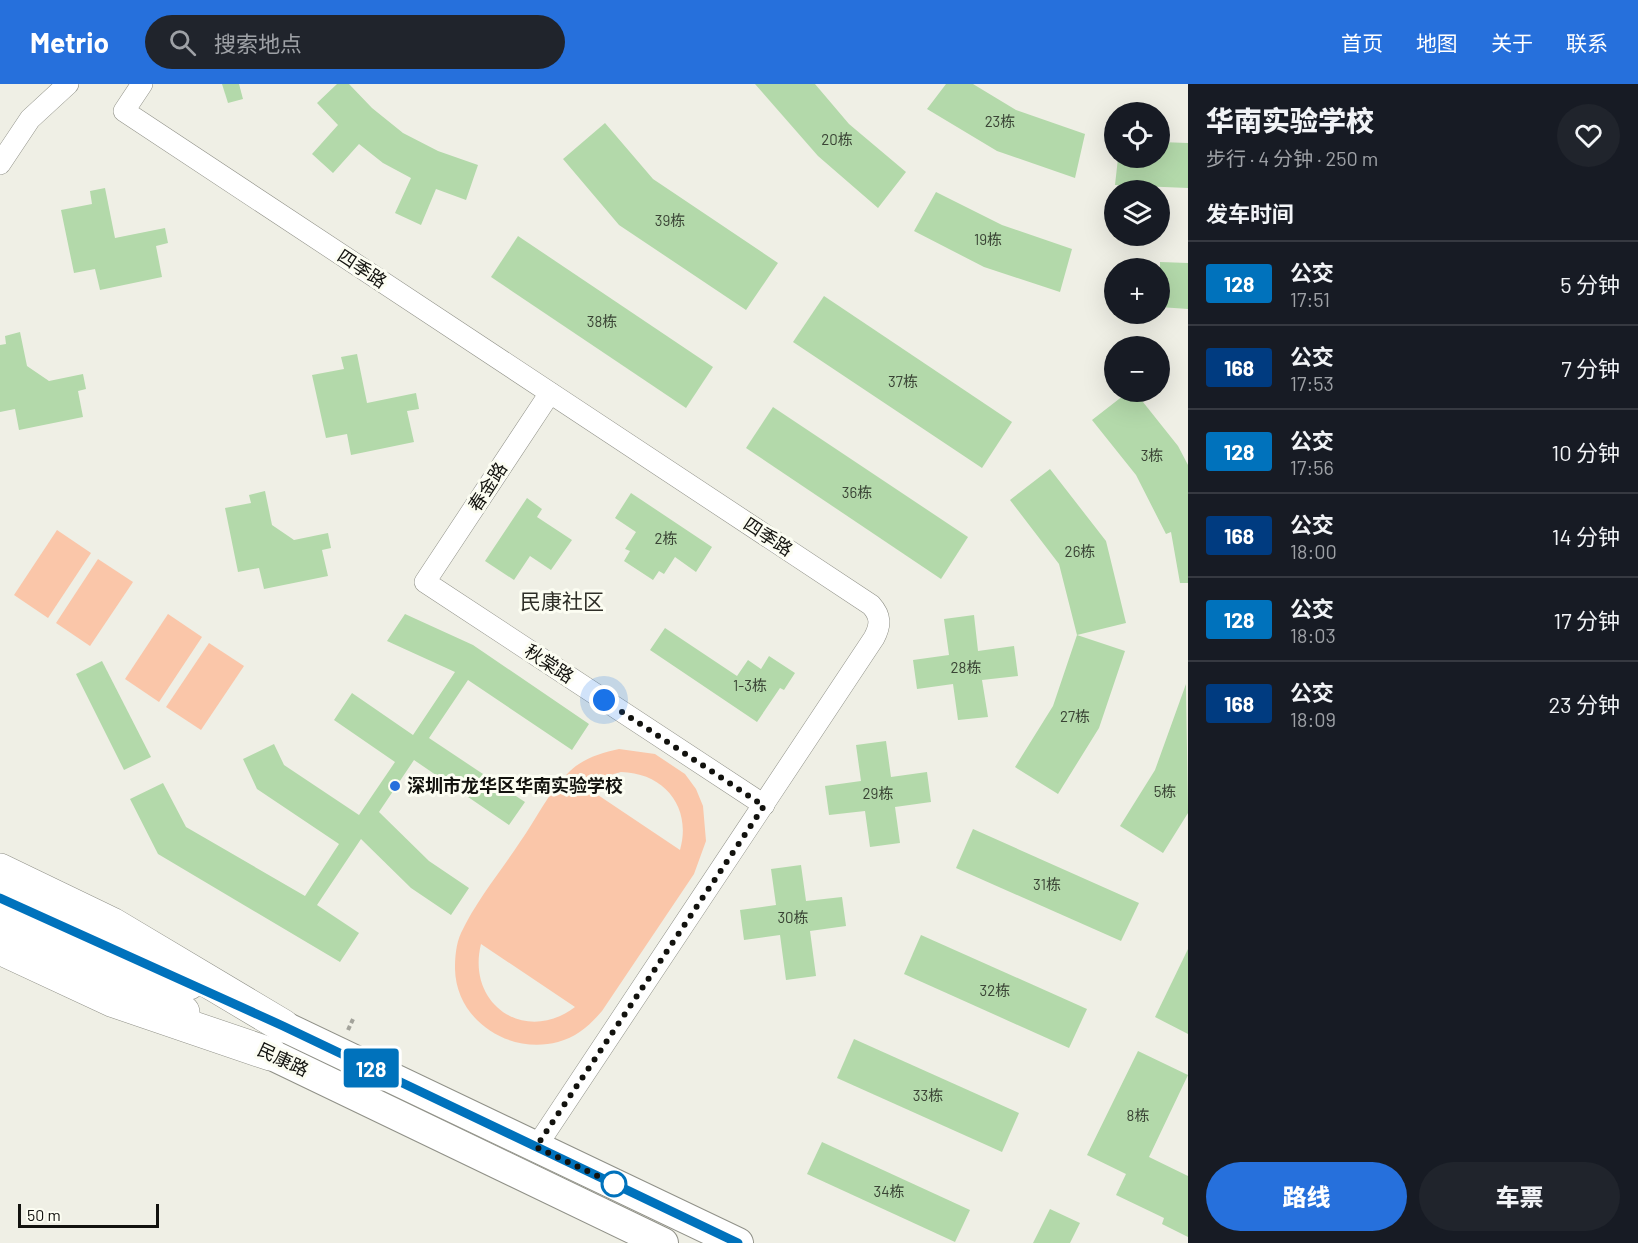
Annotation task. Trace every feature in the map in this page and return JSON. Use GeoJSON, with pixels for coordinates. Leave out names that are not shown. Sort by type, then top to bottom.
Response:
{"type":"FeatureCollection","features":[{"type":"Feature","properties":{"kind":"main road"},"geometry":{"type":"LineString","coordinates":[[0,870],[112,924],[276,1040]]}},
{"type":"Feature","properties":{"kind":"main road","name":"民康路"},"geometry":{"type":"LineString","coordinates":[[0,898],[276,1040],[439,1134],[663,1243]]}},
{"type":"Feature","properties":{"kind":"main road","name":"民康路"},"geometry":{"type":"LineString","coordinates":[[0,926],[276,1040],[452,1107],[738,1243]]}},
{"type":"Feature","properties":{"kind":"main road"},"geometry":{"type":"LineString","coordinates":[[0,948],[114,1001],[276,1040]]}},
{"type":"Feature","properties":{"kind":"main road"},"geometry":{"type":"LineString","coordinates":[[439,1134],[452,1107]]}},
{"type":"Feature","properties":{"kind":"street"},"geometry":{"type":"LineString","coordinates":[[0,164],[30,119],[68,84]]}},
{"type":"Feature","properties":{"kind":"street","name":"四季路"},"geometry":{"type":"LineString","coordinates":[[142,84],[124,111],[861,598],[878,613],[880,621],[874,638],[536,1147]]}},
{"type":"Feature","properties":{"kind":"street","name":"春金路"},"geometry":{"type":"LineString","coordinates":[[425,582],[550,393]]}},
{"type":"Feature","properties":{"kind":"street","name":"秋棠路"},"geometry":{"type":"LineString","coordinates":[[425,582],[764,806]]}},
{"type":"Feature","properties":{"kind":"path"},"geometry":{"type":"LineString","coordinates":[[347,1031],[354,1017]]}},
{"type":"Feature","properties":{"kind":"shaded area"},"geometry":{"type":"Polygon","coordinates":[[[57,530],[91,553],[48,618],[14,595],[57,530]]]}},
{"type":"Feature","properties":{"kind":"shaded area"},"geometry":{"type":"Polygon","coordinates":[[[98,559],[133,582],[90,646],[56,623],[98,559]]]}},
{"type":"Feature","properties":{"kind":"shaded area"},"geometry":{"type":"Polygon","coordinates":[[[168,614],[202,637],[159,702],[125,679],[168,614]]]}},
{"type":"Feature","properties":{"kind":"shaded area"},"geometry":{"type":"Polygon","coordinates":[[[209,643],[244,666],[201,730],[166,707],[209,643]]]}},
{"type":"Feature","properties":{"kind":"shaded area"},"geometry":{"type":"Polygon","coordinates":[[[619,749],[655,754],[685,774],[696,789],[703,806],[706,841],[694,874],[602,1011],[588,1026],[571,1037],[540,1045],[505,1038],[489,1030],[475,1018],[465,1004],[458,988],[455,969],[459,937],[481,898],[563,779],[581,763],[619,749]],[[621,772],[596,779],[586,787],[680,850],[683,835],[682,820],[672,796],[650,779],[637,774],[621,772]],[[481,944],[479,965],[482,984],[491,1000],[504,1012],[519,1020],[537,1022],[556,1018],[575,1007],[481,944]]]}},
{"type":"Feature","properties":{"kind":"building"},"geometry":{"type":"Polygon","coordinates":[[[222,84],[239,84],[243,99],[228,103],[222,84]]]}},
{"type":"Feature","properties":{"kind":"building"},"geometry":{"type":"Polygon","coordinates":[[[337,84],[349,84],[372,108],[403,133],[438,151],[478,165],[466,200],[436,189],[421,225],[395,213],[411,178],[383,163],[359,144],[333,173],[312,154],[338,125],[317,103],[337,84]]]}},
{"type":"Feature","properties":{"kind":"building"},"geometry":{"type":"Polygon","coordinates":[[[755,84],[815,84],[849,124],[906,172],[878,208],[818,156],[755,84]]]}},
{"type":"Feature","properties":{"kind":"building"},"geometry":{"type":"Polygon","coordinates":[[[946,84],[973,84],[1016,110],[1085,134],[1075,178],[997,151],[927,109],[946,84]]]}},
{"type":"Feature","properties":{"kind":"building"},"geometry":{"type":"Polygon","coordinates":[[[605,123],[653,179],[778,263],[746,310],[619,225],[563,159],[605,123]]]}},
{"type":"Feature","properties":{"kind":"building"},"geometry":{"type":"Polygon","coordinates":[[[1170,142],[1188,143],[1188,188],[1170,187],[1170,180],[1116,180],[1117,168],[1170,168],[1170,142]]]}},
{"type":"Feature","properties":{"kind":"building"},"geometry":{"type":"Polygon","coordinates":[[[105,188],[115,238],[165,228],[168,243],[156,246],[162,277],[100,290],[95,269],[74,273],[61,210],[92,204],[90,191],[105,188]]]}},
{"type":"Feature","properties":{"kind":"building"},"geometry":{"type":"Polygon","coordinates":[[[936,192],[1002,225],[1072,249],[1060,292],[984,267],[914,231],[936,192]]]}},
{"type":"Feature","properties":{"kind":"building"},"geometry":{"type":"Polygon","coordinates":[[[518,236],[713,367],[686,408],[491,277],[518,236]]]}},
{"type":"Feature","properties":{"kind":"building"},"geometry":{"type":"Polygon","coordinates":[[[1170,262],[1188,263],[1188,309],[1170,308],[1170,262]]]}},
{"type":"Feature","properties":{"kind":"building"},"geometry":{"type":"Polygon","coordinates":[[[824,296],[1012,422],[982,468],[793,342],[824,296]]]}},
{"type":"Feature","properties":{"kind":"building"},"geometry":{"type":"Polygon","coordinates":[[[20,332],[27,366],[49,381],[83,374],[86,389],[78,391],[83,417],[19,430],[15,409],[0,412],[0,345],[6,344],[5,336],[20,332]]]}},
{"type":"Feature","properties":{"kind":"building"},"geometry":{"type":"Polygon","coordinates":[[[357,354],[367,403],[416,393],[419,409],[407,411],[414,442],[351,455],[347,434],[326,438],[312,375],[344,369],[341,357],[357,354]]]}},
{"type":"Feature","properties":{"kind":"building"},"geometry":{"type":"Polygon","coordinates":[[[1115,402],[1143,402],[1178,446],[1188,465],[1188,583],[1180,583],[1171,532],[1166,534],[1136,475],[1092,420],[1115,402]]]}},
{"type":"Feature","properties":{"kind":"building"},"geometry":{"type":"Polygon","coordinates":[[[773,407],[968,537],[941,579],[746,448],[773,407]]]}},
{"type":"Feature","properties":{"kind":"building"},"geometry":{"type":"Polygon","coordinates":[[[1050,469],[1106,541],[1126,623],[1077,635],[1059,564],[1010,500],[1050,469]]]}},
{"type":"Feature","properties":{"kind":"building"},"geometry":{"type":"Polygon","coordinates":[[[265,491],[272,525],[294,540],[328,533],[331,548],[322,550],[328,576],[264,589],[259,568],[238,572],[225,508],[251,503],[249,495],[265,491]]]}},
{"type":"Feature","properties":{"kind":"building"},"geometry":{"type":"Polygon","coordinates":[[[631,493],[712,547],[696,572],[675,557],[664,574],[659,571],[653,580],[624,561],[630,551],[625,549],[636,532],[615,518],[631,493]]]}},
{"type":"Feature","properties":{"kind":"building"},"geometry":{"type":"Polygon","coordinates":[[[527,498],[542,509],[537,517],[572,540],[551,570],[530,556],[514,580],[485,561],[527,498]]]}},
{"type":"Feature","properties":{"kind":"building"},"geometry":{"type":"Polygon","coordinates":[[[405,614],[473,645],[589,724],[572,750],[468,680],[429,738],[525,802],[509,825],[414,760],[379,812],[429,861],[469,888],[451,915],[411,888],[361,839],[317,905],[359,933],[340,962],[158,854],[130,799],[163,783],[186,827],[305,896],[339,844],[257,789],[243,759],[274,744],[284,765],[359,815],[395,762],[334,720],[352,693],[413,735],[455,672],[387,641],[405,614]]]}},
{"type":"Feature","properties":{"kind":"building"},"geometry":{"type":"Polygon","coordinates":[[[974,615],[978,651],[1014,646],[1018,676],[982,680],[988,717],[958,720],[953,684],[917,689],[913,660],[949,655],[944,619],[974,615]]]}},
{"type":"Feature","properties":{"kind":"building"},"geometry":{"type":"Polygon","coordinates":[[[665,628],[737,676],[748,660],[761,669],[769,656],[795,673],[784,690],[780,688],[757,722],[650,650],[665,628]]]}},
{"type":"Feature","properties":{"kind":"building"},"geometry":{"type":"Polygon","coordinates":[[[1077,635],[1125,651],[1099,728],[1058,794],[1015,767],[1053,706],[1077,635]]]}},
{"type":"Feature","properties":{"kind":"building"},"geometry":{"type":"Polygon","coordinates":[[[102,661],[151,757],[124,770],[76,674],[102,661]]]}},
{"type":"Feature","properties":{"kind":"building"},"geometry":{"type":"Polygon","coordinates":[[[1186,684],[1188,813],[1163,853],[1120,826],[1155,770],[1186,684]]]}},
{"type":"Feature","properties":{"kind":"building"},"geometry":{"type":"Polygon","coordinates":[[[886,741],[891,777],[927,772],[931,802],[895,807],[900,843],[870,847],[865,811],[829,815],[825,786],[861,781],[856,745],[886,741]]]}},
{"type":"Feature","properties":{"kind":"building"},"geometry":{"type":"Polygon","coordinates":[[[973,829],[1139,903],[1121,941],[956,868],[973,829]]]}},
{"type":"Feature","properties":{"kind":"building"},"geometry":{"type":"Polygon","coordinates":[[[801,865],[806,901],[842,897],[846,926],[810,931],[816,976],[786,980],[780,935],[744,940],[740,910],[776,905],[771,869],[801,865]]]}},
{"type":"Feature","properties":{"kind":"building"},"geometry":{"type":"Polygon","coordinates":[[[921,935],[1087,1009],[1069,1048],[904,974],[921,935]]]}},
{"type":"Feature","properties":{"kind":"building"},"geometry":{"type":"Polygon","coordinates":[[[1188,949],[1188,1034],[1155,1017],[1188,949]]]}},
{"type":"Feature","properties":{"kind":"building"},"geometry":{"type":"Polygon","coordinates":[[[854,1039],[1019,1113],[1002,1152],[837,1078],[854,1039]]]}},
{"type":"Feature","properties":{"kind":"building"},"geometry":{"type":"Polygon","coordinates":[[[1138,1051],[1188,1075],[1149,1157],[1188,1176],[1188,1237],[1162,1224],[1164,1218],[1116,1195],[1126,1174],[1087,1155],[1138,1051]]]}},
{"type":"Feature","properties":{"kind":"building"},"geometry":{"type":"Polygon","coordinates":[[[822,1142],[970,1210],[955,1242],[807,1174],[822,1142]]]}},
{"type":"Feature","properties":{"kind":"building"},"geometry":{"type":"Polygon","coordinates":[[[1050,1209],[1080,1223],[1070,1243],[1033,1243],[1050,1209]]]}},
{"type":"Feature","properties":{"kind":"bus line","name":"128"},"geometry":{"type":"LineString","coordinates":[[0,898],[283,1026],[738,1243]]}},
{"type":"Feature","properties":{"kind":"place","name":"深圳市龙华区华南实验学校"},"geometry":{"type":"Point","coordinates":[395,786]}},
{"type":"Feature","properties":{"kind":"district","name":"民康社区"},"geometry":{"type":"Point","coordinates":[562,602]}},
{"type":"Feature","properties":{"kind":"route"},"geometry":{"type":"LineString","coordinates":[[604,700],[764,806],[536,1147],[617,1185],[614,1184]]}}]}
